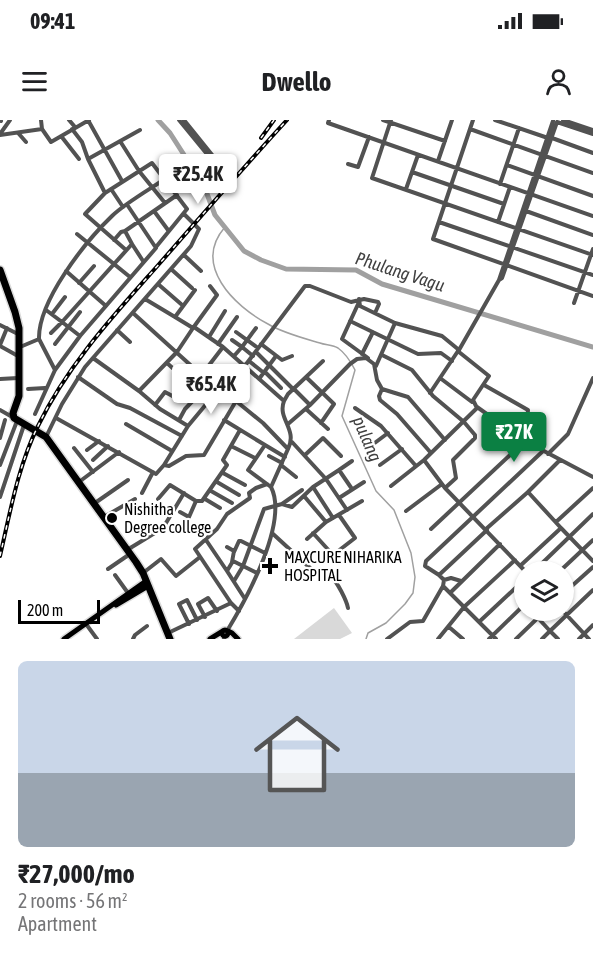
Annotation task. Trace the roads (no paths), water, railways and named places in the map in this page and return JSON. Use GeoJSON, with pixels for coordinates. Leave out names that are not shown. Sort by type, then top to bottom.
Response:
{"type":"FeatureCollection","features":[{"type":"Feature","properties":{"kind":"highway"},"geometry":{"type":"LineString","coordinates":[[0,270],[15,312],[19,334],[20,396],[13,413],[14,420],[43,436],[94,503],[145,585],[168,637]]}},
{"type":"Feature","properties":{"kind":"highway"},"geometry":{"type":"LineString","coordinates":[[43,436],[143,573],[145,585]]}},
{"type":"Feature","properties":{"kind":"main road"},"geometry":{"type":"LineString","coordinates":[[87,625],[128,592],[145,585]]}},
{"type":"Feature","properties":{"kind":"main road"},"geometry":{"type":"LineString","coordinates":[[67,639],[145,585]]}},
{"type":"Feature","properties":{"kind":"main road"},"geometry":{"type":"LineString","coordinates":[[216,639],[232,633],[238,639]]}},
{"type":"Feature","properties":{"kind":"main road"},"geometry":{"type":"LineString","coordinates":[[210,639],[226,635]]}},
{"type":"Feature","properties":{"kind":"street"},"geometry":{"type":"LineString","coordinates":[[0,134],[10,120]]}},
{"type":"Feature","properties":{"kind":"street"},"geometry":{"type":"LineString","coordinates":[[41,120],[42,129],[51,142],[87,120],[122,181]]}},
{"type":"Feature","properties":{"kind":"street"},"geometry":{"type":"LineString","coordinates":[[69,120],[82,142],[105,193]]}},
{"type":"Feature","properties":{"kind":"street"},"geometry":{"type":"LineString","coordinates":[[179,120],[212,159],[213,156],[184,120]]}},
{"type":"Feature","properties":{"kind":"street"},"geometry":{"type":"LineString","coordinates":[[329,120],[328,123],[593,216]]}},
{"type":"Feature","properties":{"kind":"street"},"geometry":{"type":"LineString","coordinates":[[383,120],[445,141]]}},
{"type":"Feature","properties":{"kind":"street"},"geometry":{"type":"LineString","coordinates":[[438,162],[452,121],[445,120]]}},
{"type":"Feature","properties":{"kind":"street"},"geometry":{"type":"LineString","coordinates":[[473,120],[433,239],[593,296]]}},
{"type":"Feature","properties":{"kind":"street"},"geometry":{"type":"LineString","coordinates":[[495,120],[593,153]]}},
{"type":"Feature","properties":{"kind":"street"},"geometry":{"type":"LineString","coordinates":[[391,121],[372,178],[592,253],[574,303]]}},
{"type":"Feature","properties":{"kind":"street"},"geometry":{"type":"LineString","coordinates":[[430,393],[502,278],[549,138],[557,121],[593,132]]}},
{"type":"Feature","properties":{"kind":"street"},"geometry":{"type":"LineString","coordinates":[[500,184],[519,128]]}},
{"type":"Feature","properties":{"kind":"street"},"geometry":{"type":"LineString","coordinates":[[0,134],[42,129]]}},
{"type":"Feature","properties":{"kind":"street"},"geometry":{"type":"LineString","coordinates":[[470,129],[593,173]]}},
{"type":"Feature","properties":{"kind":"street"},"geometry":{"type":"LineString","coordinates":[[88,159],[140,130]]}},
{"type":"Feature","properties":{"kind":"street"},"geometry":{"type":"LineString","coordinates":[[18,133],[26,142]]}},
{"type":"Feature","properties":{"kind":"street"},"geometry":{"type":"LineString","coordinates":[[61,136],[79,159]]}},
{"type":"Feature","properties":{"kind":"street"},"geometry":{"type":"LineString","coordinates":[[348,164],[358,167],[369,137]]}},
{"type":"Feature","properties":{"kind":"street"},"geometry":{"type":"LineString","coordinates":[[120,141],[151,188],[165,203]]}},
{"type":"Feature","properties":{"kind":"street"},"geometry":{"type":"LineString","coordinates":[[406,189],[418,154]]}},
{"type":"Feature","properties":{"kind":"street"},"geometry":{"type":"LineString","coordinates":[[35,414],[55,370],[80,336],[184,214],[187,207],[152,162],[105,193],[85,214],[126,250]]}},
{"type":"Feature","properties":{"kind":"street"},"geometry":{"type":"LineString","coordinates":[[507,165],[593,196]]}},
{"type":"Feature","properties":{"kind":"street"},"geometry":{"type":"LineString","coordinates":[[412,172],[504,204]]}},
{"type":"Feature","properties":{"kind":"street"},"geometry":{"type":"LineString","coordinates":[[55,370],[39,339],[39,332],[54,290],[66,271],[100,229],[125,206],[165,179]]}},
{"type":"Feature","properties":{"kind":"street"},"geometry":{"type":"LineString","coordinates":[[498,222],[510,187]]}},
{"type":"Feature","properties":{"kind":"street"},"geometry":{"type":"LineString","coordinates":[[111,189],[156,248]]}},
{"type":"Feature","properties":{"kind":"street"},"geometry":{"type":"LineString","coordinates":[[518,229],[530,194]]}},
{"type":"Feature","properties":{"kind":"street"},"geometry":{"type":"LineString","coordinates":[[114,240],[121,232],[177,195]]}},
{"type":"Feature","properties":{"kind":"street"},"geometry":{"type":"LineString","coordinates":[[154,211],[168,230]]}},
{"type":"Feature","properties":{"kind":"street"},"geometry":{"type":"LineString","coordinates":[[526,211],[593,235]]}},
{"type":"Feature","properties":{"kind":"street"},"geometry":{"type":"LineString","coordinates":[[43,436],[56,418],[78,377],[195,241],[199,229],[184,214]]}},
{"type":"Feature","properties":{"kind":"street"},"geometry":{"type":"LineString","coordinates":[[439,222],[593,275]]}},
{"type":"Feature","properties":{"kind":"street"},"geometry":{"type":"LineString","coordinates":[[125,231],[144,261]]}},
{"type":"Feature","properties":{"kind":"street"},"geometry":{"type":"LineString","coordinates":[[77,234],[130,277]]}},
{"type":"Feature","properties":{"kind":"street"},"geometry":{"type":"LineString","coordinates":[[51,333],[132,244]]}},
{"type":"Feature","properties":{"kind":"street"},"geometry":{"type":"LineString","coordinates":[[184,255],[201,271]]}},
{"type":"Feature","properties":{"kind":"street"},"geometry":{"type":"LineString","coordinates":[[79,283],[94,266]]}},
{"type":"Feature","properties":{"kind":"street"},"geometry":{"type":"LineString","coordinates":[[171,269],[194,289],[175,317]]}},
{"type":"Feature","properties":{"kind":"street"},"geometry":{"type":"LineString","coordinates":[[66,271],[106,306]]}},
{"type":"Feature","properties":{"kind":"street"},"geometry":{"type":"LineString","coordinates":[[158,284],[181,304]]}},
{"type":"Feature","properties":{"kind":"street"},"geometry":{"type":"LineString","coordinates":[[139,391],[177,352],[218,295],[210,286]]}},
{"type":"Feature","properties":{"kind":"street"},"geometry":{"type":"LineString","coordinates":[[56,418],[157,474],[188,426],[217,392],[249,361],[305,286],[351,302],[378,302],[375,313]]}},
{"type":"Feature","properties":{"kind":"street"},"geometry":{"type":"LineString","coordinates":[[52,315],[65,297]]}},
{"type":"Feature","properties":{"kind":"street"},"geometry":{"type":"LineString","coordinates":[[145,299],[209,337],[284,401]]}},
{"type":"Feature","properties":{"kind":"street"},"geometry":{"type":"LineString","coordinates":[[359,301],[360,306],[396,323],[442,336],[488,375],[472,402]]}},
{"type":"Feature","properties":{"kind":"street"},"geometry":{"type":"LineString","coordinates":[[359,301],[342,339],[375,367],[377,380],[382,388],[408,398],[445,440]]}},
{"type":"Feature","properties":{"kind":"street"},"geometry":{"type":"LineString","coordinates":[[46,310],[80,336]]}},
{"type":"Feature","properties":{"kind":"street"},"geometry":{"type":"LineString","coordinates":[[209,337],[225,310]]}},
{"type":"Feature","properties":{"kind":"street"},"geometry":{"type":"LineString","coordinates":[[55,344],[80,312]]}},
{"type":"Feature","properties":{"kind":"street"},"geometry":{"type":"LineString","coordinates":[[133,313],[217,392]]}},
{"type":"Feature","properties":{"kind":"street"},"geometry":{"type":"LineString","coordinates":[[200,377],[221,346],[237,316]]}},
{"type":"Feature","properties":{"kind":"street"},"geometry":{"type":"LineString","coordinates":[[350,321],[418,354],[441,353],[452,361]]}},
{"type":"Feature","properties":{"kind":"street"},"geometry":{"type":"LineString","coordinates":[[375,367],[396,323]]}},
{"type":"Feature","properties":{"kind":"street"},"geometry":{"type":"LineString","coordinates":[[0,325],[19,334]]}},
{"type":"Feature","properties":{"kind":"street"},"geometry":{"type":"LineString","coordinates":[[7,328],[0,346],[20,356]]}},
{"type":"Feature","properties":{"kind":"street"},"geometry":{"type":"LineString","coordinates":[[234,357],[256,328]]}},
{"type":"Feature","properties":{"kind":"street"},"geometry":{"type":"LineString","coordinates":[[117,330],[130,342]]}},
{"type":"Feature","properties":{"kind":"street"},"geometry":{"type":"LineString","coordinates":[[236,332],[257,350],[328,429]]}},
{"type":"Feature","properties":{"kind":"street"},"geometry":{"type":"LineString","coordinates":[[362,354],[373,332]]}},
{"type":"Feature","properties":{"kind":"street"},"geometry":{"type":"LineString","coordinates":[[19,347],[39,339]]}},
{"type":"Feature","properties":{"kind":"street"},"geometry":{"type":"LineString","coordinates":[[232,339],[242,347],[276,356],[282,360],[292,356]]}},
{"type":"Feature","properties":{"kind":"street"},"geometry":{"type":"LineString","coordinates":[[382,355],[412,370],[430,393],[464,422],[475,437],[453,460],[456,478],[406,511]]}},
{"type":"Feature","properties":{"kind":"street"},"geometry":{"type":"LineString","coordinates":[[259,378],[276,356]]}},
{"type":"Feature","properties":{"kind":"street"},"geometry":{"type":"LineString","coordinates":[[93,358],[155,405],[188,426]]}},
{"type":"Feature","properties":{"kind":"street"},"geometry":{"type":"LineString","coordinates":[[288,424],[352,363],[362,358],[368,359]]}},
{"type":"Feature","properties":{"kind":"street"},"geometry":{"type":"LineString","coordinates":[[249,361],[281,388]]}},
{"type":"Feature","properties":{"kind":"street"},"geometry":{"type":"LineString","coordinates":[[323,361],[293,389],[284,401],[281,411],[288,424],[292,442],[326,479],[347,510]]}},
{"type":"Feature","properties":{"kind":"street"},"geometry":{"type":"LineString","coordinates":[[167,363],[188,382]]}},
{"type":"Feature","properties":{"kind":"street"},"geometry":{"type":"LineString","coordinates":[[78,377],[117,404],[130,408],[182,436]]}},
{"type":"Feature","properties":{"kind":"street"},"geometry":{"type":"LineString","coordinates":[[306,377],[334,405],[321,423]]}},
{"type":"Feature","properties":{"kind":"street"},"geometry":{"type":"LineString","coordinates":[[0,379],[19,378]]}},
{"type":"Feature","properties":{"kind":"street"},"geometry":{"type":"LineString","coordinates":[[440,378],[520,438],[593,477]]}},
{"type":"Feature","properties":{"kind":"street"},"geometry":{"type":"LineString","coordinates":[[549,454],[568,434],[593,378]]}},
{"type":"Feature","properties":{"kind":"street"},"geometry":{"type":"LineString","coordinates":[[484,385],[528,410],[527,422],[520,438]]}},
{"type":"Feature","properties":{"kind":"street"},"geometry":{"type":"LineString","coordinates":[[179,420],[185,409],[206,387],[236,401],[263,423],[288,449]]}},
{"type":"Feature","properties":{"kind":"street"},"geometry":{"type":"LineString","coordinates":[[28,389],[45,388]]}},
{"type":"Feature","properties":{"kind":"street"},"geometry":{"type":"LineString","coordinates":[[382,388],[380,400],[397,414],[431,453]]}},
{"type":"Feature","properties":{"kind":"street"},"geometry":{"type":"LineString","coordinates":[[155,405],[165,392],[178,399]]}},
{"type":"Feature","properties":{"kind":"street"},"geometry":{"type":"LineString","coordinates":[[164,465],[168,467],[186,456],[204,455],[236,401]]}},
{"type":"Feature","properties":{"kind":"street"},"geometry":{"type":"LineString","coordinates":[[391,486],[424,460],[477,407]]}},
{"type":"Feature","properties":{"kind":"street"},"geometry":{"type":"LineString","coordinates":[[355,408],[388,433],[416,466]]}},
{"type":"Feature","properties":{"kind":"street"},"geometry":{"type":"LineString","coordinates":[[0,410],[14,420]]}},
{"type":"Feature","properties":{"kind":"street"},"geometry":{"type":"LineString","coordinates":[[0,425],[14,420]]}},
{"type":"Feature","properties":{"kind":"street"},"geometry":{"type":"LineString","coordinates":[[0,438],[14,420]]}},
{"type":"Feature","properties":{"kind":"street"},"geometry":{"type":"LineString","coordinates":[[8,471],[0,466],[14,420]]}},
{"type":"Feature","properties":{"kind":"street"},"geometry":{"type":"LineString","coordinates":[[0,497],[8,471],[14,420]]}},
{"type":"Feature","properties":{"kind":"street"},"geometry":{"type":"LineString","coordinates":[[224,420],[285,457]]}},
{"type":"Feature","properties":{"kind":"street"},"geometry":{"type":"LineString","coordinates":[[126,424],[172,451]]}},
{"type":"Feature","properties":{"kind":"street"},"geometry":{"type":"LineString","coordinates":[[158,499],[169,485],[196,501],[205,499],[228,464],[223,460],[240,430]]}},
{"type":"Feature","properties":{"kind":"street"},"geometry":{"type":"LineString","coordinates":[[368,448],[388,433]]}},
{"type":"Feature","properties":{"kind":"street"},"geometry":{"type":"LineString","coordinates":[[305,455],[323,438],[341,456]]}},
{"type":"Feature","properties":{"kind":"street"},"geometry":{"type":"LineString","coordinates":[[87,450],[99,441]]}},
{"type":"Feature","properties":{"kind":"street"},"geometry":{"type":"LineString","coordinates":[[432,529],[525,441]]}},
{"type":"Feature","properties":{"kind":"street"},"geometry":{"type":"LineString","coordinates":[[239,611],[231,603],[195,549],[217,529],[227,514],[250,498],[249,494],[253,489],[269,485],[292,442]]}},
{"type":"Feature","properties":{"kind":"street"},"geometry":{"type":"LineString","coordinates":[[226,635],[257,573],[272,534],[276,504],[274,493],[269,485],[248,470],[265,445]]}},
{"type":"Feature","properties":{"kind":"street"},"geometry":{"type":"LineString","coordinates":[[93,460],[108,446]]}},
{"type":"Feature","properties":{"kind":"street"},"geometry":{"type":"LineString","coordinates":[[231,446],[255,458]]}},
{"type":"Feature","properties":{"kind":"street"},"geometry":{"type":"LineString","coordinates":[[74,448],[93,472]]}},
{"type":"Feature","properties":{"kind":"street"},"geometry":{"type":"LineString","coordinates":[[380,465],[402,449]]}},
{"type":"Feature","properties":{"kind":"street"},"geometry":{"type":"LineString","coordinates":[[444,580],[426,566],[426,561],[543,451]]}},
{"type":"Feature","properties":{"kind":"street"},"geometry":{"type":"LineString","coordinates":[[79,482],[119,452]]}},
{"type":"Feature","properties":{"kind":"street"},"geometry":{"type":"LineString","coordinates":[[269,456],[297,477]]}},
{"type":"Feature","properties":{"kind":"street"},"geometry":{"type":"LineString","coordinates":[[424,460],[444,486],[515,560],[464,608],[438,639]]}},
{"type":"Feature","properties":{"kind":"street"},"geometry":{"type":"LineString","coordinates":[[439,575],[560,460]]}},
{"type":"Feature","properties":{"kind":"street"},"geometry":{"type":"LineString","coordinates":[[234,581],[243,566],[262,512],[276,504],[292,507],[313,487],[352,461]]}},
{"type":"Feature","properties":{"kind":"street"},"geometry":{"type":"LineString","coordinates":[[339,470],[352,489]]}},
{"type":"Feature","properties":{"kind":"street"},"geometry":{"type":"LineString","coordinates":[[142,493],[153,472]]}},
{"type":"Feature","properties":{"kind":"street"},"geometry":{"type":"LineString","coordinates":[[223,473],[245,485]]}},
{"type":"Feature","properties":{"kind":"street"},"geometry":{"type":"LineString","coordinates":[[94,503],[128,480]]}},
{"type":"Feature","properties":{"kind":"street"},"geometry":{"type":"LineString","coordinates":[[217,482],[239,495]]}},
{"type":"Feature","properties":{"kind":"street"},"geometry":{"type":"LineString","coordinates":[[339,498],[364,482]]}},
{"type":"Feature","properties":{"kind":"street"},"geometry":{"type":"LineString","coordinates":[[313,487],[333,518]]}},
{"type":"Feature","properties":{"kind":"street"},"geometry":{"type":"LineString","coordinates":[[556,522],[593,488]]}},
{"type":"Feature","properties":{"kind":"street"},"geometry":{"type":"LineString","coordinates":[[282,504],[302,490]]}},
{"type":"Feature","properties":{"kind":"street"},"geometry":{"type":"LineString","coordinates":[[211,491],[231,503]]}},
{"type":"Feature","properties":{"kind":"street"},"geometry":{"type":"LineString","coordinates":[[528,492],[593,561]]}},
{"type":"Feature","properties":{"kind":"street"},"geometry":{"type":"LineString","coordinates":[[108,569],[163,528],[184,493]]}},
{"type":"Feature","properties":{"kind":"street"},"geometry":{"type":"LineString","coordinates":[[304,496],[326,522]]}},
{"type":"Feature","properties":{"kind":"street"},"geometry":{"type":"LineString","coordinates":[[103,517],[135,499]]}},
{"type":"Feature","properties":{"kind":"street"},"geometry":{"type":"LineString","coordinates":[[205,499],[220,508]]}},
{"type":"Feature","properties":{"kind":"street"},"geometry":{"type":"LineString","coordinates":[[180,512],[189,517],[196,501]]}},
{"type":"Feature","properties":{"kind":"street"},"geometry":{"type":"LineString","coordinates":[[307,539],[326,522],[362,501]]}},
{"type":"Feature","properties":{"kind":"street"},"geometry":{"type":"LineString","coordinates":[[543,561],[593,514]]}},
{"type":"Feature","properties":{"kind":"street"},"geometry":{"type":"LineString","coordinates":[[313,533],[333,555],[355,538],[339,515]]}},
{"type":"Feature","properties":{"kind":"street"},"geometry":{"type":"LineString","coordinates":[[525,561],[561,528]]}},
{"type":"Feature","properties":{"kind":"street"},"geometry":{"type":"LineString","coordinates":[[272,534],[321,578],[333,580],[346,600],[348,608]]}},
{"type":"Feature","properties":{"kind":"street"},"geometry":{"type":"LineString","coordinates":[[206,540],[245,599]]}},
{"type":"Feature","properties":{"kind":"street"},"geometry":{"type":"LineString","coordinates":[[570,561],[593,540]]}},
{"type":"Feature","properties":{"kind":"street"},"geometry":{"type":"LineString","coordinates":[[227,571],[239,541],[265,554]]}},
{"type":"Feature","properties":{"kind":"street"},"geometry":{"type":"LineString","coordinates":[[450,593],[500,544]]}},
{"type":"Feature","properties":{"kind":"street"},"geometry":{"type":"LineString","coordinates":[[227,547],[234,552]]}},
{"type":"Feature","properties":{"kind":"street"},"geometry":{"type":"LineString","coordinates":[[143,573],[161,559],[176,576],[200,557]]}},
{"type":"Feature","properties":{"kind":"street"},"geometry":{"type":"LineString","coordinates":[[232,562],[257,573]]}},
{"type":"Feature","properties":{"kind":"street"},"geometry":{"type":"LineString","coordinates":[[574,584],[593,567]]}},
{"type":"Feature","properties":{"kind":"street"},"geometry":{"type":"LineString","coordinates":[[115,575],[128,592]]}},
{"type":"Feature","properties":{"kind":"street"},"geometry":{"type":"LineString","coordinates":[[444,580],[451,578],[461,581]]}},
{"type":"Feature","properties":{"kind":"street"},"geometry":{"type":"LineString","coordinates":[[387,639],[410,622],[423,621],[443,586],[444,580]]}},
{"type":"Feature","properties":{"kind":"street"},"geometry":{"type":"LineString","coordinates":[[443,586],[493,638],[514,616]]}},
{"type":"Feature","properties":{"kind":"street"},"geometry":{"type":"LineString","coordinates":[[478,622],[514,589]]}},
{"type":"Feature","properties":{"kind":"street"},"geometry":{"type":"LineString","coordinates":[[574,609],[593,590]]}},
{"type":"Feature","properties":{"kind":"street"},"geometry":{"type":"LineString","coordinates":[[205,617],[198,604],[208,598],[217,611]]}},
{"type":"Feature","properties":{"kind":"street"},"geometry":{"type":"LineString","coordinates":[[189,624],[179,604],[188,600],[196,620]]}},
{"type":"Feature","properties":{"kind":"street"},"geometry":{"type":"LineString","coordinates":[[168,637],[231,603]]}},
{"type":"Feature","properties":{"kind":"street"},"geometry":{"type":"LineString","coordinates":[[516,639],[535,621]]}},
{"type":"Feature","properties":{"kind":"street"},"geometry":{"type":"LineString","coordinates":[[541,621],[558,639]]}},
{"type":"Feature","properties":{"kind":"street"},"geometry":{"type":"LineString","coordinates":[[542,639],[562,621]]}},
{"type":"Feature","properties":{"kind":"street"},"geometry":{"type":"LineString","coordinates":[[572,621],[589,639]]}},
{"type":"Feature","properties":{"kind":"street"},"geometry":{"type":"LineString","coordinates":[[87,625],[97,639]]}},
{"type":"Feature","properties":{"kind":"street"},"geometry":{"type":"LineString","coordinates":[[579,639],[593,625]]}},
{"type":"Feature","properties":{"kind":"street"},"geometry":{"type":"LineString","coordinates":[[132,639],[147,626]]}},
{"type":"Feature","properties":{"kind":"street"},"geometry":{"type":"LineString","coordinates":[[448,627],[463,639]]}},
{"type":"Feature","properties":{"kind":"waterway","name":"Phulang Vagu"},"geometry":{"type":"LineString","coordinates":[[158,120],[170,133],[204,186],[215,215],[244,251],[261,260],[286,269],[356,270],[382,284],[593,347]]}},
{"type":"Feature","properties":{"kind":"waterway","name":"pulang"},"geometry":{"type":"LineString","coordinates":[[225,227],[216,241],[213,256],[215,270],[221,283],[231,295],[242,307],[274,327],[338,348],[355,370],[342,416],[376,491],[394,510],[411,553],[415,577],[413,593],[405,604],[386,623],[368,633],[366,639]]}},
{"type":"Feature","properties":{"kind":"railway"},"geometry":{"type":"LineString","coordinates":[[261,138],[274,120]]}},
{"type":"Feature","properties":{"kind":"railway"},"geometry":{"type":"LineString","coordinates":[[0,556],[25,457],[38,426],[63,382],[110,321],[287,120]]}},
{"type":"Feature","properties":{"kind":"place","name":"Nishitha Degree college"},"geometry":{"type":"Point","coordinates":[112,518]}},
{"type":"Feature","properties":{"kind":"place","name":"MAXCURE NIHARIKA HOSPITAL"},"geometry":{"type":"Point","coordinates":[270,566]}}]}
